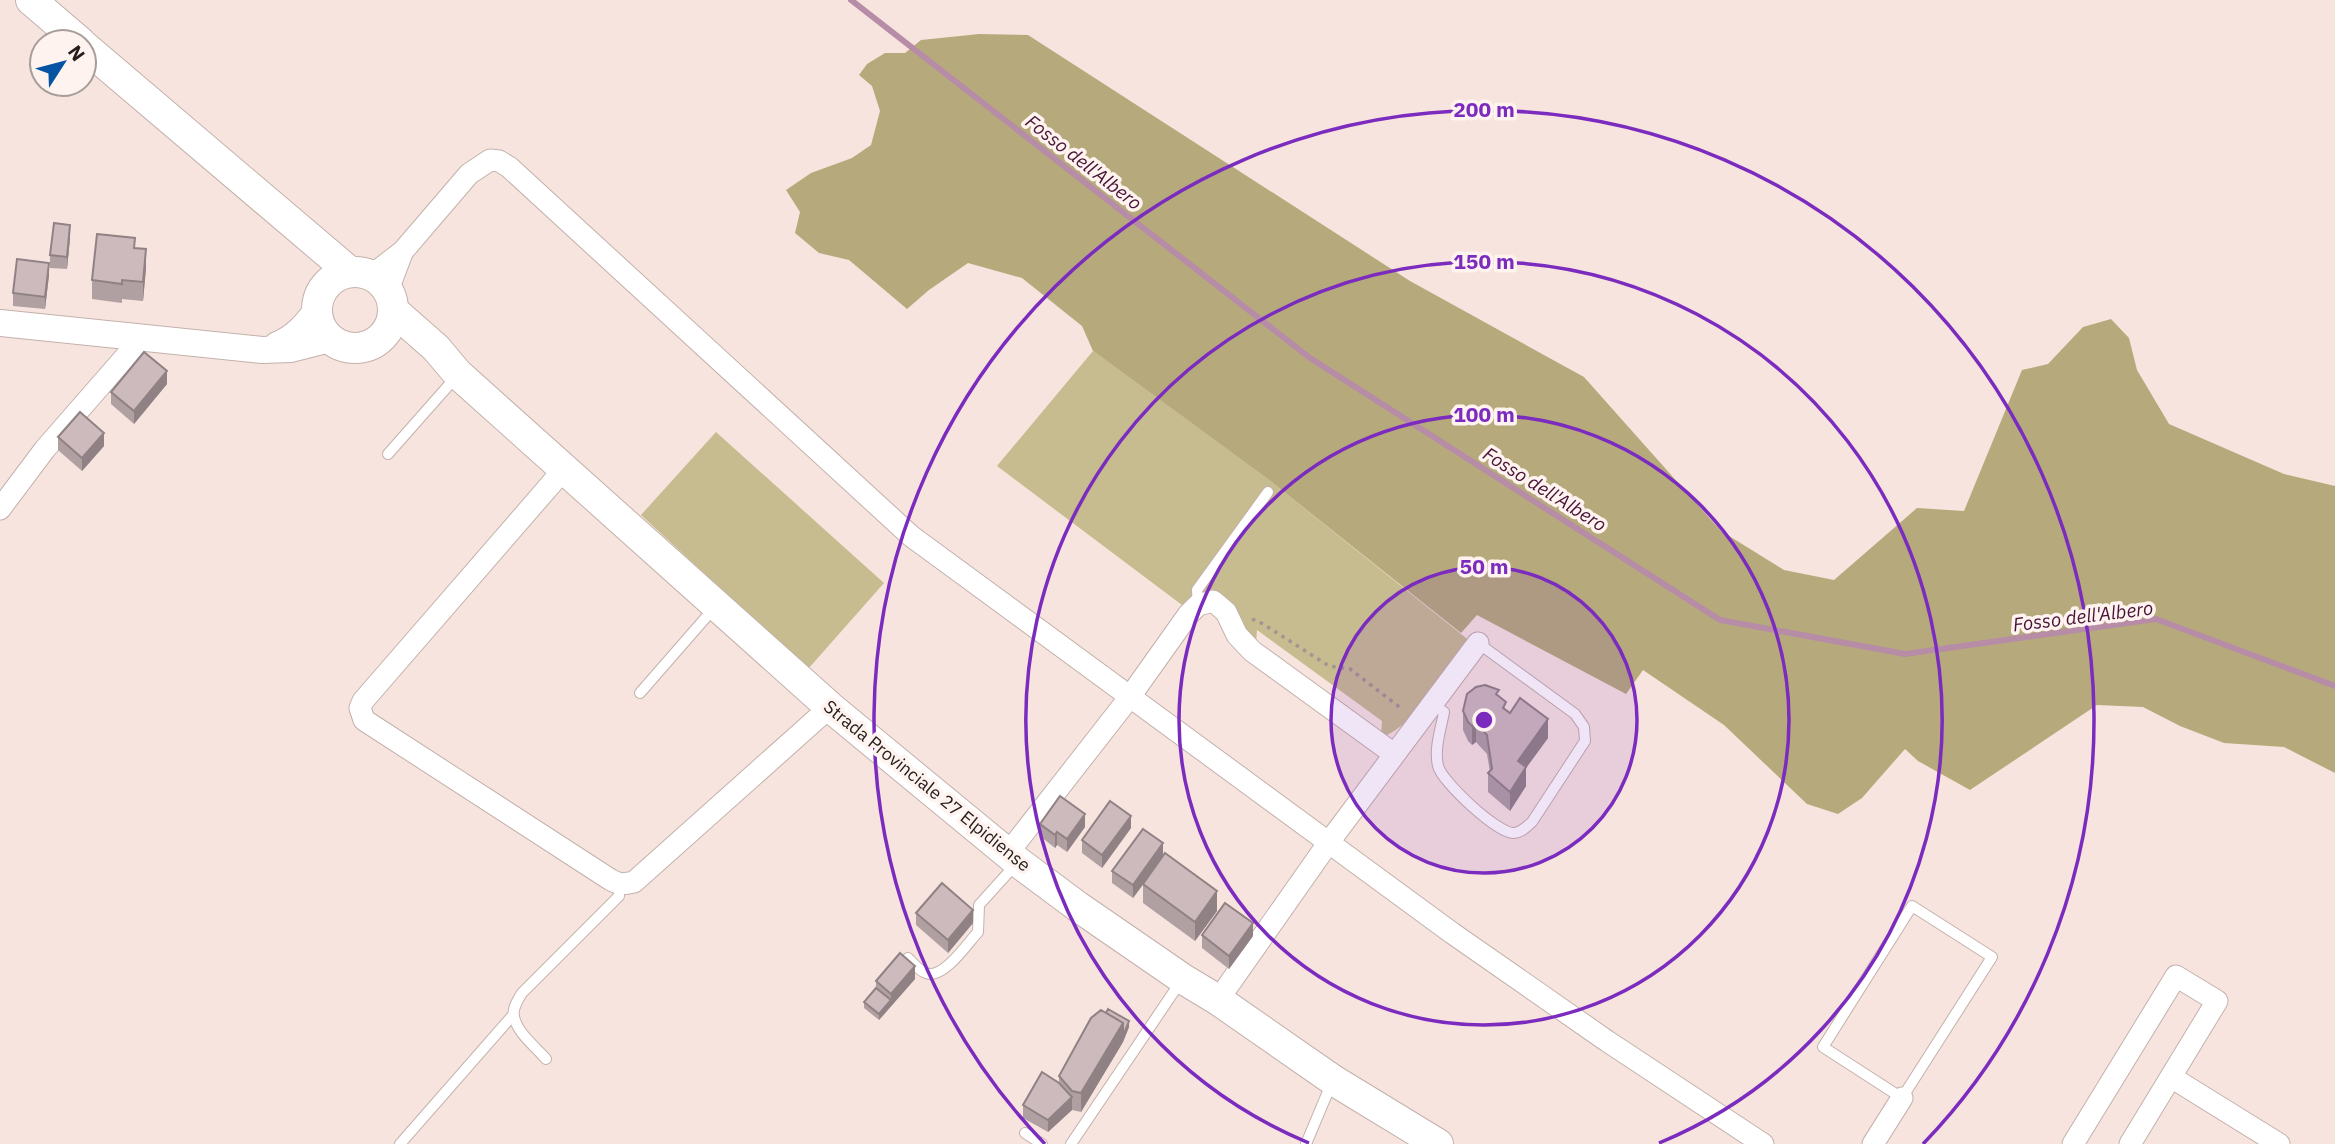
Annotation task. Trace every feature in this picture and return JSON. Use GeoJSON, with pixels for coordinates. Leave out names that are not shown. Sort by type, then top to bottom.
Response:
{"type":"FeatureCollection","features":[{"type":"Feature","properties":{"kind":"main road"},"geometry":{"type":"LineString","coordinates":[[31,0],[64,28]]}},
{"type":"Feature","properties":{"kind":"main road","name":"Strada Provinciale 27 Elpidiense"},"geometry":{"type":"LineString","coordinates":[[98,58],[316,244],[376,287],[458,374],[830,708],[1013,857],[1077,906],[1183,979],[1219,1000],[1333,1080],[1438,1144]]}},
{"type":"Feature","properties":{"kind":"main road"},"geometry":{"type":"LineString","coordinates":[[316,244],[323,267],[318,321],[330,339]]}},
{"type":"Feature","properties":{"kind":"main road"},"geometry":{"type":"LineString","coordinates":[[320,299],[340,275],[376,287],[388,331],[371,346]]}},
{"type":"Feature","properties":{"kind":"main road","name":"Strada Provinciale 27 Elpidiense"},"geometry":{"type":"LineString","coordinates":[[330,339],[350,348],[400,348],[430,358],[458,374]]}},
{"type":"Feature","properties":{"kind":"street"},"geometry":{"type":"LineString","coordinates":[[376,287],[468,174],[490,160],[499,161],[509,167],[911,536],[1452,933],[1763,1144]]}},
{"type":"Feature","properties":{"kind":"street"},"geometry":{"type":"LineString","coordinates":[[262,351],[287,341],[305,327],[320,299]]}},
{"type":"Feature","properties":{"kind":"street"},"geometry":{"type":"LineString","coordinates":[[0,323],[262,351],[292,349],[330,339]]}},
{"type":"Feature","properties":{"kind":"street"},"geometry":{"type":"LineString","coordinates":[[0,509],[45,449],[134,348],[136,337]]}},
{"type":"Feature","properties":{"kind":"street"},"geometry":{"type":"LineString","coordinates":[[565,468],[359,708],[364,720],[619,884],[634,882],[830,708]]}},
{"type":"Feature","properties":{"kind":"street"},"geometry":{"type":"LineString","coordinates":[[1013,857],[1198,604],[1213,601],[1226,612],[1237,635],[1252,651],[1394,754]]}},
{"type":"Feature","properties":{"kind":"street"},"geometry":{"type":"LineString","coordinates":[[1219,1000],[1329,842],[1478,643]]}},
{"type":"Feature","properties":{"kind":"street"},"geometry":{"type":"LineString","coordinates":[[2073,1144],[2176,976],[2217,1001],[2130,1144]]}},
{"type":"Feature","properties":{"kind":"street"},"geometry":{"type":"LineString","coordinates":[[2171,1077],[2279,1144]]}},
{"type":"Feature","properties":{"kind":"street"},"geometry":{"type":"LineString","coordinates":[[1873,1144],[1902,1098]]}},
{"type":"Feature","properties":{"kind":"lane"},"geometry":{"type":"LineString","coordinates":[[388,454],[458,374]]}},
{"type":"Feature","properties":{"kind":"lane"},"geometry":{"type":"LineString","coordinates":[[1198,604],[1197,590],[1268,492]]}},
{"type":"Feature","properties":{"kind":"lane"},"geometry":{"type":"LineString","coordinates":[[640,693],[717,605]]}},
{"type":"Feature","properties":{"kind":"lane"},"geometry":{"type":"LineString","coordinates":[[1432,704],[1444,712],[1437,746],[1438,767],[1446,782],[1499,828],[1512,834],[1521,832],[1532,822],[1585,741],[1584,727],[1575,714],[1478,643]]}},
{"type":"Feature","properties":{"kind":"lane"},"geometry":{"type":"LineString","coordinates":[[908,958],[925,973],[936,974],[944,970],[978,932],[979,905],[1013,857]]}},
{"type":"Feature","properties":{"kind":"lane"},"geometry":{"type":"LineString","coordinates":[[400,1144],[513,1015],[522,993],[618,896],[619,884]]}},
{"type":"Feature","properties":{"kind":"lane"},"geometry":{"type":"LineString","coordinates":[[1912,906],[1992,957],[1902,1098],[1823,1047],[1912,906]]}},
{"type":"Feature","properties":{"kind":"lane"},"geometry":{"type":"LineString","coordinates":[[1071,1144],[1183,979]]}},
{"type":"Feature","properties":{"kind":"lane"},"geometry":{"type":"LineString","coordinates":[[513,1015],[519,1029],[546,1059]]}},
{"type":"Feature","properties":{"kind":"lane"},"geometry":{"type":"LineString","coordinates":[[1306,1144],[1333,1080]]}},
{"type":"Feature","properties":{"kind":"lane"},"geometry":{"type":"LineString","coordinates":[[1025,1132],[1042,1144]]}},
{"type":"Feature","properties":{"kind":"path"},"geometry":{"type":"LineString","coordinates":[[1242,614],[1264,624],[1329,666],[1350,669],[1406,712]]}},
{"type":"Feature","properties":{"kind":"shaded area"},"geometry":{"type":"Polygon","coordinates":[[[979,34],[1028,35],[1410,281],[1584,377],[1721,531],[1784,570],[1834,580],[1917,508],[1964,511],[2022,370],[2048,364],[2083,327],[2111,319],[2129,338],[2137,370],[2169,424],[2284,474],[2335,486],[2335,773],[2284,747],[2224,743],[2180,726],[2143,707],[2097,705],[1970,790],[1918,761],[1905,749],[1862,798],[1838,814],[1807,804],[1724,725],[1643,670],[1626,694],[1477,615],[1461,633],[1269,480],[1093,351],[1082,326],[1022,278],[968,263],[907,309],[849,260],[819,253],[795,233],[800,212],[786,190],[811,173],[852,158],[871,145],[880,111],[872,86],[859,75],[867,64],[885,53],[905,53],[921,40],[979,34]]]}},
{"type":"Feature","properties":{"kind":"shaded area"},"geometry":{"type":"Polygon","coordinates":[[[1093,351],[1269,480],[1471,642],[1430,696],[1406,722],[1381,737],[1382,721],[1257,630],[1256,645],[1212,591],[1182,605],[997,466],[1093,351]]]}},
{"type":"Feature","properties":{"kind":"shaded area"},"geometry":{"type":"Polygon","coordinates":[[[716,432],[884,583],[808,669],[641,515],[716,432]]]}},
{"type":"Feature","properties":{"kind":"building"},"geometry":{"type":"Polygon","coordinates":[[[54,223],[70,225],[67,257],[50,255],[54,223]]]}},
{"type":"Feature","properties":{"kind":"building"},"geometry":{"type":"Polygon","coordinates":[[[97,234],[135,238],[134,248],[146,249],[143,282],[122,280],[122,284],[92,280],[97,234]]]}},
{"type":"Feature","properties":{"kind":"building"},"geometry":{"type":"Polygon","coordinates":[[[17,259],[49,263],[45,297],[13,293],[17,259]]]}},
{"type":"Feature","properties":{"kind":"building"},"geometry":{"type":"Polygon","coordinates":[[[144,352],[167,371],[134,411],[111,392],[144,352]]]}},
{"type":"Feature","properties":{"kind":"building"},"geometry":{"type":"Polygon","coordinates":[[[80,412],[104,433],[82,458],[58,437],[80,412]]]}},
{"type":"Feature","properties":{"kind":"building"},"geometry":{"type":"Polygon","coordinates":[[[1485,685],[1499,690],[1496,694],[1506,702],[1503,708],[1510,713],[1520,698],[1548,719],[1518,761],[1526,767],[1510,792],[1488,773],[1492,769],[1487,735],[1476,723],[1472,726],[1468,722],[1463,711],[1467,694],[1476,687],[1485,685]]]}},
{"type":"Feature","properties":{"kind":"building"},"geometry":{"type":"Polygon","coordinates":[[[1060,796],[1085,814],[1067,839],[1057,832],[1055,835],[1040,824],[1060,796]]]}},
{"type":"Feature","properties":{"kind":"building"},"geometry":{"type":"Polygon","coordinates":[[[1110,801],[1131,816],[1102,855],[1082,840],[1110,801]]]}},
{"type":"Feature","properties":{"kind":"building"},"geometry":{"type":"Polygon","coordinates":[[[1143,829],[1163,843],[1133,885],[1112,871],[1143,829]]]}},
{"type":"Feature","properties":{"kind":"building"},"geometry":{"type":"Polygon","coordinates":[[[1165,853],[1217,891],[1195,922],[1143,884],[1165,853]]]}},
{"type":"Feature","properties":{"kind":"building"},"geometry":{"type":"Polygon","coordinates":[[[942,883],[973,910],[948,940],[916,913],[942,883]]]}},
{"type":"Feature","properties":{"kind":"building"},"geometry":{"type":"Polygon","coordinates":[[[1225,903],[1253,923],[1229,956],[1202,935],[1225,903]]]}},
{"type":"Feature","properties":{"kind":"building"},"geometry":{"type":"Polygon","coordinates":[[[900,953],[915,966],[891,994],[876,981],[900,953]]]}},
{"type":"Feature","properties":{"kind":"building"},"geometry":{"type":"Polygon","coordinates":[[[876,988],[891,1000],[879,1014],[864,1002],[876,988]]]}},
{"type":"Feature","properties":{"kind":"building"},"geometry":{"type":"Polygon","coordinates":[[[1108,1009],[1129,1021],[1123,1036],[1123,1023],[1106,1013],[1108,1009]]]}},
{"type":"Feature","properties":{"kind":"building"},"geometry":{"type":"Polygon","coordinates":[[[1101,1010],[1123,1023],[1081,1093],[1072,1091],[1059,1076],[1091,1018],[1101,1010]]]}},
{"type":"Feature","properties":{"kind":"building"},"geometry":{"type":"Polygon","coordinates":[[[1042,1072],[1059,1083],[1072,1097],[1048,1120],[1023,1105],[1042,1072]]]}},
{"type":"Feature","properties":{"kind":"waterway","name":"Fosso dell'Albero"},"geometry":{"type":"LineString","coordinates":[[851,0],[1310,358],[1720,620],[1905,654],[2156,619],[2335,686]]}}]}
